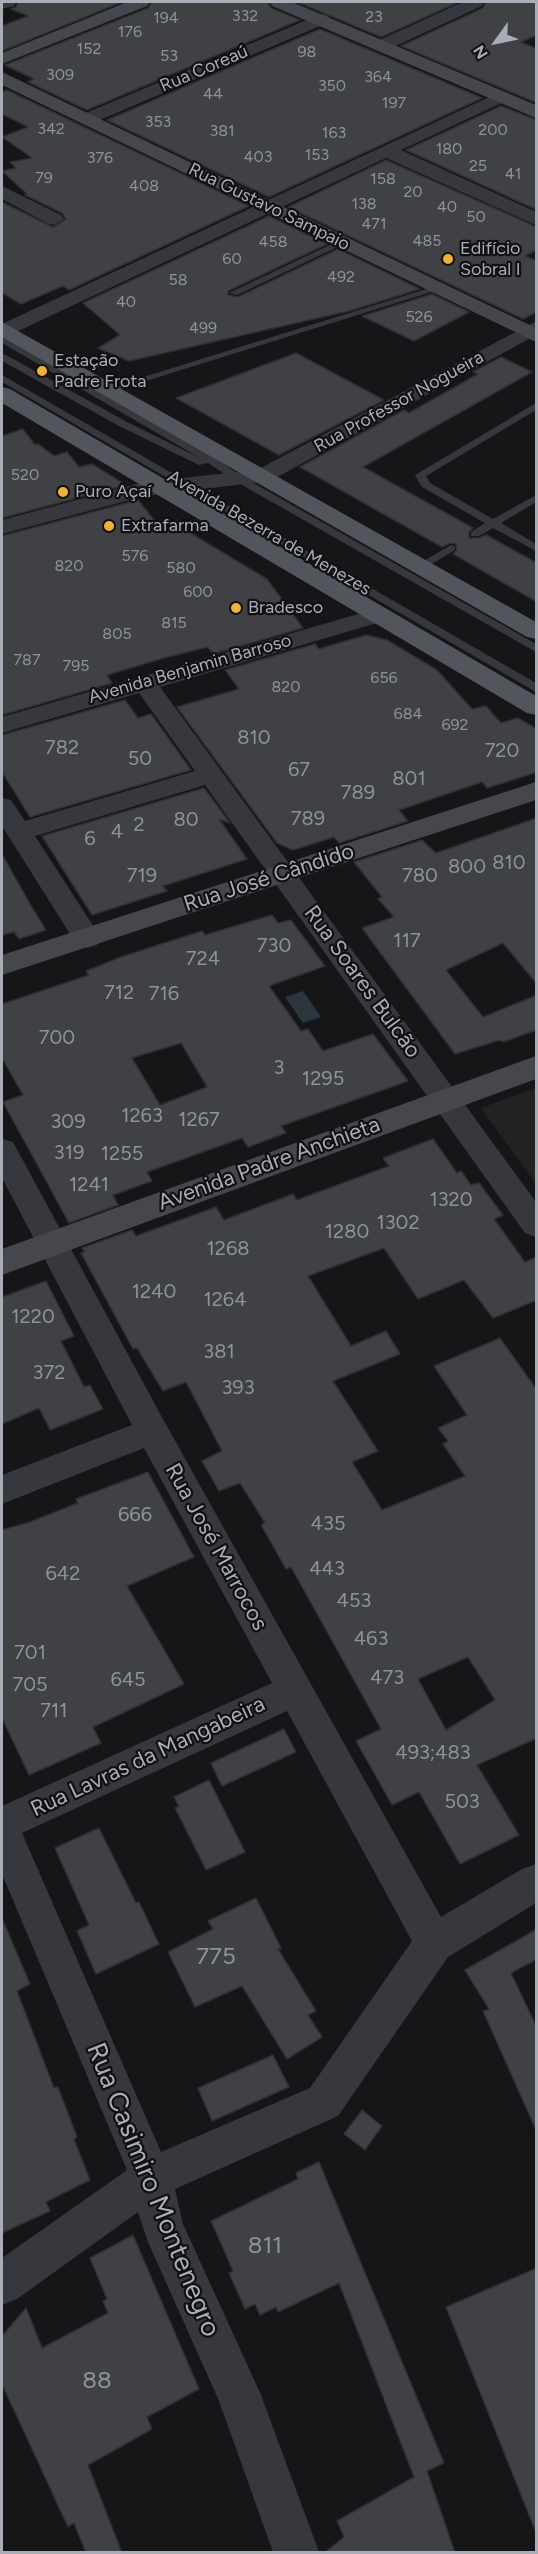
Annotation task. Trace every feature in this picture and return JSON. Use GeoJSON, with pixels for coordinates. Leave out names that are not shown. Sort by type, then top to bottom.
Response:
{"type":"FeatureCollection","features":[{"type":"Feature","properties":{"kind":"main road","name":"Avenida Bezerra de Menezes"},"geometry":{"type":"LineString","coordinates":[[3,332],[110,389],[251,478],[421,566],[537,632]]}},
{"type":"Feature","properties":{"kind":"main road","name":"Avenida Bezerra de Menezes"},"geometry":{"type":"LineString","coordinates":[[2,394],[537,707]]}},
{"type":"Feature","properties":{"kind":"street"},"geometry":{"type":"LineString","coordinates":[[2,4],[8,2]]}},
{"type":"Feature","properties":{"kind":"street"},"geometry":{"type":"LineString","coordinates":[[2,59],[141,2]]}},
{"type":"Feature","properties":{"kind":"street"},"geometry":{"type":"LineString","coordinates":[[381,45],[477,2]]}},
{"type":"Feature","properties":{"kind":"street"},"geometry":{"type":"LineString","coordinates":[[287,3],[537,112]]}},
{"type":"Feature","properties":{"kind":"street","name":"Rua Coreaú"},"geometry":{"type":"LineString","coordinates":[[87,119],[321,19]]}},
{"type":"Feature","properties":{"kind":"street","name":"Rua Gustavo Sampaio"},"geometry":{"type":"LineString","coordinates":[[2,78],[534,332]]}},
{"type":"Feature","properties":{"kind":"street"},"geometry":{"type":"LineString","coordinates":[[3,332],[500,97]]}},
{"type":"Feature","properties":{"kind":"street"},"geometry":{"type":"LineString","coordinates":[[385,150],[537,219]]}},
{"type":"Feature","properties":{"kind":"street"},"geometry":{"type":"LineString","coordinates":[[2,192],[54,219]]}},
{"type":"Feature","properties":{"kind":"street","name":"Rua Professor Nogueira"},"geometry":{"type":"LineString","coordinates":[[251,478],[534,332]]}},
{"type":"Feature","properties":{"kind":"street"},"geometry":{"type":"LineString","coordinates":[[2,527],[144,489],[251,478]]}},
{"type":"Feature","properties":{"kind":"street","name":"Avenida Benjamin Barroso"},"geometry":{"type":"LineString","coordinates":[[2,725],[379,615]]}},
{"type":"Feature","properties":{"kind":"street","name":"Rua Soares Bulcão"},"geometry":{"type":"LineString","coordinates":[[144,682],[209,775],[537,1224]]}},
{"type":"Feature","properties":{"kind":"street"},"geometry":{"type":"LineString","coordinates":[[18,832],[209,775]]}},
{"type":"Feature","properties":{"kind":"street","name":"Rua José Cândido"},"geometry":{"type":"LineString","coordinates":[[2,965],[537,791]]}},
{"type":"Feature","properties":{"kind":"street"},"geometry":{"type":"LineString","coordinates":[[2,806],[87,938]]}},
{"type":"Feature","properties":{"kind":"street","name":"Avenida Padre Anchieta"},"geometry":{"type":"LineString","coordinates":[[2,1262],[537,1067]]}},
{"type":"Feature","properties":{"kind":"street","name":"Rua José Marrocos"},"geometry":{"type":"LineString","coordinates":[[2,1150],[54,1243],[152,1431],[434,1943]]}},
{"type":"Feature","properties":{"kind":"street"},"geometry":{"type":"LineString","coordinates":[[2,1490],[152,1431]]}},
{"type":"Feature","properties":{"kind":"street","name":"Rua Lavras da Mangabeira"},"geometry":{"type":"LineString","coordinates":[[2,1824],[294,1690]]}},
{"type":"Feature","properties":{"kind":"street","name":"Rua Casimiro Montenegro"},"geometry":{"type":"LineString","coordinates":[[2,1830],[151,2178],[164,2227],[239,2395],[296,2553]]}},
{"type":"Feature","properties":{"kind":"street"},"geometry":{"type":"LineString","coordinates":[[2,2284],[151,2178],[324,2102],[434,1943],[537,1882]]}},
{"type":"Feature","properties":{"kind":"lane"},"geometry":{"type":"LineString","coordinates":[[234,293],[343,242]]}},
{"type":"Feature","properties":{"kind":"lane"},"geometry":{"type":"LineString","coordinates":[[110,389],[439,288]]}},
{"type":"Feature","properties":{"kind":"lane","name":"Avenida Bezerra de Menezes"},"geometry":{"type":"LineString","coordinates":[[3,332],[190,446],[251,478],[537,649]]}},
{"type":"Feature","properties":{"kind":"lane","name":"Avenida Bezerra de Menezes"},"geometry":{"type":"LineString","coordinates":[[2,357],[169,448],[251,478]]}},
{"type":"Feature","properties":{"kind":"lane","name":"Avenida Bezerra de Menezes"},"geometry":{"type":"LineString","coordinates":[[2,378],[537,688]]}},
{"type":"Feature","properties":{"kind":"lane"},"geometry":{"type":"LineString","coordinates":[[537,406],[420,476],[426,485],[537,548]]}},
{"type":"Feature","properties":{"kind":"lane"},"geometry":{"type":"LineString","coordinates":[[475,534],[537,498]]}},
{"type":"Feature","properties":{"kind":"lane"},"geometry":{"type":"LineString","coordinates":[[421,566],[451,548]]}},
{"type":"Feature","properties":{"kind":"shaded area"},"geometry":{"type":"Polygon","coordinates":[[[303,991],[321,1017],[303,1023],[285,997],[303,991]]]}},
{"type":"Feature","properties":{"kind":"shaded area"},"geometry":{"type":"Polygon","coordinates":[[[536,1088],[536,1184],[481,1108],[536,1088]]]}},
{"type":"Feature","properties":{"kind":"building"},"geometry":{"type":"Polygon","coordinates":[[[18,2],[122,2],[2,51],[2,26],[28,16],[11,9],[16,7],[18,2]]]}},
{"type":"Feature","properties":{"kind":"building"},"geometry":{"type":"Polygon","coordinates":[[[152,2],[268,2],[271,8],[300,20],[87,110],[28,82],[34,79],[5,65],[148,8],[152,2]]]}},
{"type":"Feature","properties":{"kind":"building"},"geometry":{"type":"Polygon","coordinates":[[[297,2],[459,2],[381,37],[297,2]]]}},
{"type":"Feature","properties":{"kind":"building"},"geometry":{"type":"Polygon","coordinates":[[[486,2],[537,2],[537,35],[521,42],[537,49],[537,103],[401,46],[483,8],[486,2]]]}},
{"type":"Feature","properties":{"kind":"building"},"geometry":{"type":"Polygon","coordinates":[[[320,29],[482,98],[269,197],[107,120],[320,29]]]}},
{"type":"Feature","properties":{"kind":"building"},"geometry":{"type":"Polygon","coordinates":[[[7,90],[249,206],[69,290],[63,286],[21,304],[2,293],[2,202],[53,227],[66,219],[62,213],[25,195],[27,194],[2,171],[16,168],[10,162],[32,158],[2,137],[28,127],[2,114],[2,92],[7,90]]]}},
{"type":"Feature","properties":{"kind":"building"},"geometry":{"type":"Polygon","coordinates":[[[501,106],[537,120],[537,210],[406,150],[501,106]]]}},
{"type":"Feature","properties":{"kind":"building"},"geometry":{"type":"Polygon","coordinates":[[[386,160],[537,227],[537,250],[525,256],[537,261],[537,312],[523,319],[288,207],[386,160]]]}},
{"type":"Feature","properties":{"kind":"building"},"geometry":{"type":"Polygon","coordinates":[[[269,216],[327,244],[228,291],[228,295],[238,297],[338,249],[420,289],[349,311],[129,361],[98,348],[120,335],[83,303],[269,216]]]}},
{"type":"Feature","properties":{"kind":"building"},"geometry":{"type":"Polygon","coordinates":[[[432,294],[469,312],[414,341],[362,316],[432,294]]]}},
{"type":"Feature","properties":{"kind":"building"},"geometry":{"type":"Polygon","coordinates":[[[296,353],[384,400],[279,455],[176,398],[296,353]]]}},
{"type":"Feature","properties":{"kind":"building"},"geometry":{"type":"Polygon","coordinates":[[[501,357],[532,372],[363,467],[473,528],[469,532],[469,538],[486,535],[537,563],[537,602],[453,554],[457,550],[456,544],[450,543],[442,547],[300,467],[404,410],[409,413],[478,374],[473,372],[501,357]]]}},
{"type":"Feature","properties":{"kind":"building"},"geometry":{"type":"Polygon","coordinates":[[[23,429],[35,445],[38,444],[54,456],[67,452],[79,467],[92,464],[126,485],[2,518],[2,436],[23,429]]]}},
{"type":"Feature","properties":{"kind":"building"},"geometry":{"type":"Polygon","coordinates":[[[138,500],[158,525],[178,520],[187,531],[267,579],[303,628],[213,654],[208,647],[164,658],[107,675],[112,683],[2,715],[2,536],[138,500]]]}},
{"type":"Feature","properties":{"kind":"building"},"geometry":{"type":"Polygon","coordinates":[[[366,635],[387,640],[437,670],[472,709],[486,706],[501,723],[518,718],[537,729],[537,772],[487,788],[482,782],[399,810],[408,821],[339,843],[334,837],[293,850],[277,843],[177,707],[239,689],[225,670],[315,644],[319,649],[366,635]]]}},
{"type":"Feature","properties":{"kind":"building"},"geometry":{"type":"Polygon","coordinates":[[[125,700],[138,718],[151,714],[191,770],[30,817],[2,772],[2,735],[125,700]]]}},
{"type":"Feature","properties":{"kind":"building"},"geometry":{"type":"Polygon","coordinates":[[[204,788],[230,823],[219,819],[247,859],[163,886],[167,891],[92,915],[42,836],[204,788]]]}},
{"type":"Feature","properties":{"kind":"building"},"geometry":{"type":"Polygon","coordinates":[[[537,818],[537,984],[503,943],[446,970],[483,1017],[537,995],[537,1030],[503,1042],[500,1040],[455,1054],[362,928],[394,917],[378,899],[382,897],[354,862],[422,840],[436,853],[537,818]]]}},
{"type":"Feature","properties":{"kind":"building"},"geometry":{"type":"Polygon","coordinates":[[[2,854],[46,930],[19,939],[14,932],[2,935],[2,854]]]}},
{"type":"Feature","properties":{"kind":"building"},"geometry":{"type":"Polygon","coordinates":[[[272,915],[278,923],[291,920],[325,966],[269,986],[301,1031],[308,1029],[323,1051],[373,1034],[408,1081],[281,1126],[286,1133],[248,1147],[242,1138],[147,1172],[152,1181],[113,1195],[118,1205],[69,1223],[3,1102],[23,1095],[2,1058],[2,1004],[89,975],[86,971],[121,957],[202,931],[205,935],[272,915]],[[181,1043],[132,1058],[160,1105],[207,1087],[181,1043]]]}},
{"type":"Feature","properties":{"kind":"building"},"geometry":{"type":"Polygon","coordinates":[[[433,1139],[457,1173],[461,1171],[471,1185],[479,1183],[503,1215],[494,1219],[525,1262],[537,1257],[537,1300],[493,1318],[464,1280],[418,1299],[384,1248],[308,1276],[351,1346],[386,1331],[400,1354],[333,1381],[378,1451],[352,1462],[382,1510],[465,1476],[443,1444],[448,1441],[438,1428],[467,1415],[434,1366],[500,1338],[537,1390],[537,1738],[477,1765],[519,1835],[460,1864],[419,1792],[392,1805],[356,1741],[381,1729],[291,1567],[286,1569],[261,1525],[265,1523],[240,1483],[219,1491],[202,1461],[222,1451],[186,1382],[163,1391],[137,1348],[133,1349],[81,1253],[85,1252],[82,1248],[132,1230],[136,1236],[216,1207],[224,1220],[293,1194],[297,1200],[389,1166],[383,1158],[433,1139]],[[468,1657],[418,1679],[446,1730],[495,1700],[468,1657]]]}},
{"type":"Feature","properties":{"kind":"building"},"geometry":{"type":"Polygon","coordinates":[[[46,1281],[74,1336],[61,1341],[84,1387],[90,1385],[103,1409],[50,1430],[39,1408],[2,1424],[2,1297],[46,1281]]]}},
{"type":"Feature","properties":{"kind":"building"},"geometry":{"type":"Polygon","coordinates":[[[148,1472],[194,1557],[127,1586],[184,1684],[93,1727],[101,1743],[29,1775],[2,1718],[2,1530],[30,1522],[78,1503],[76,1499],[148,1472]]]}},
{"type":"Feature","properties":{"kind":"building"},"geometry":{"type":"Polygon","coordinates":[[[284,1729],[296,1752],[222,1786],[211,1763],[284,1729]]]}},
{"type":"Feature","properties":{"kind":"building"},"geometry":{"type":"Polygon","coordinates":[[[209,1780],[245,1852],[206,1870],[175,1808],[179,1807],[174,1797],[209,1780]]]}},
{"type":"Feature","properties":{"kind":"building"},"geometry":{"type":"Polygon","coordinates":[[[99,1828],[159,1944],[96,1974],[77,1931],[89,1925],[55,1848],[99,1828]]]}},
{"type":"Feature","properties":{"kind":"building"},"geometry":{"type":"Polygon","coordinates":[[[256,1898],[281,1948],[278,1949],[316,2011],[308,2015],[322,2037],[287,2059],[242,1986],[195,2007],[168,1952],[213,1929],[208,1921],[256,1898]]]}},
{"type":"Feature","properties":{"kind":"building"},"geometry":{"type":"Polygon","coordinates":[[[2,1918],[30,1984],[17,1991],[54,2088],[58,2087],[90,2180],[46,2202],[50,2211],[2,2233],[2,1918]]]}},
{"type":"Feature","properties":{"kind":"building"},"geometry":{"type":"Polygon","coordinates":[[[537,1929],[537,1959],[511,1973],[537,2028],[537,2132],[483,2011],[489,2009],[465,1970],[537,1929]]]}},
{"type":"Feature","properties":{"kind":"building"},"geometry":{"type":"Polygon","coordinates":[[[273,2055],[289,2087],[212,2121],[198,2088],[273,2055]]]}},
{"type":"Feature","properties":{"kind":"building"},"geometry":{"type":"Polygon","coordinates":[[[362,2110],[382,2126],[365,2150],[344,2134],[362,2110]]]}},
{"type":"Feature","properties":{"kind":"building"},"geometry":{"type":"Polygon","coordinates":[[[319,2162],[444,2463],[427,2471],[455,2553],[324,2553],[344,2537],[337,2521],[414,2477],[339,2283],[278,2312],[276,2307],[260,2315],[255,2304],[245,2309],[229,2273],[233,2271],[211,2221],[298,2179],[296,2173],[319,2162]]]}},
{"type":"Feature","properties":{"kind":"building"},"geometry":{"type":"Polygon","coordinates":[[[133,2235],[199,2389],[147,2417],[152,2429],[88,2465],[122,2553],[86,2553],[74,2523],[68,2527],[2,2384],[2,2336],[26,2308],[42,2348],[108,2313],[103,2301],[107,2299],[90,2258],[133,2235]]]}},
{"type":"Feature","properties":{"kind":"building"},"geometry":{"type":"Polygon","coordinates":[[[537,2268],[537,2530],[535,2530],[446,2307],[537,2268]]]}},
{"type":"Feature","properties":{"kind":"place","name":"Edifício Sobral I"},"geometry":{"type":"Point","coordinates":[448,259]}},
{"type":"Feature","properties":{"kind":"place","name":"Estação Padre Frota"},"geometry":{"type":"Point","coordinates":[42,371]}},
{"type":"Feature","properties":{"kind":"place","name":"Puro Açaí"},"geometry":{"type":"Point","coordinates":[63,492]}},
{"type":"Feature","properties":{"kind":"place","name":"Extrafarma"},"geometry":{"type":"Point","coordinates":[109,526]}},
{"type":"Feature","properties":{"kind":"place","name":"Bradesco"},"geometry":{"type":"Point","coordinates":[236,608]}}]}
